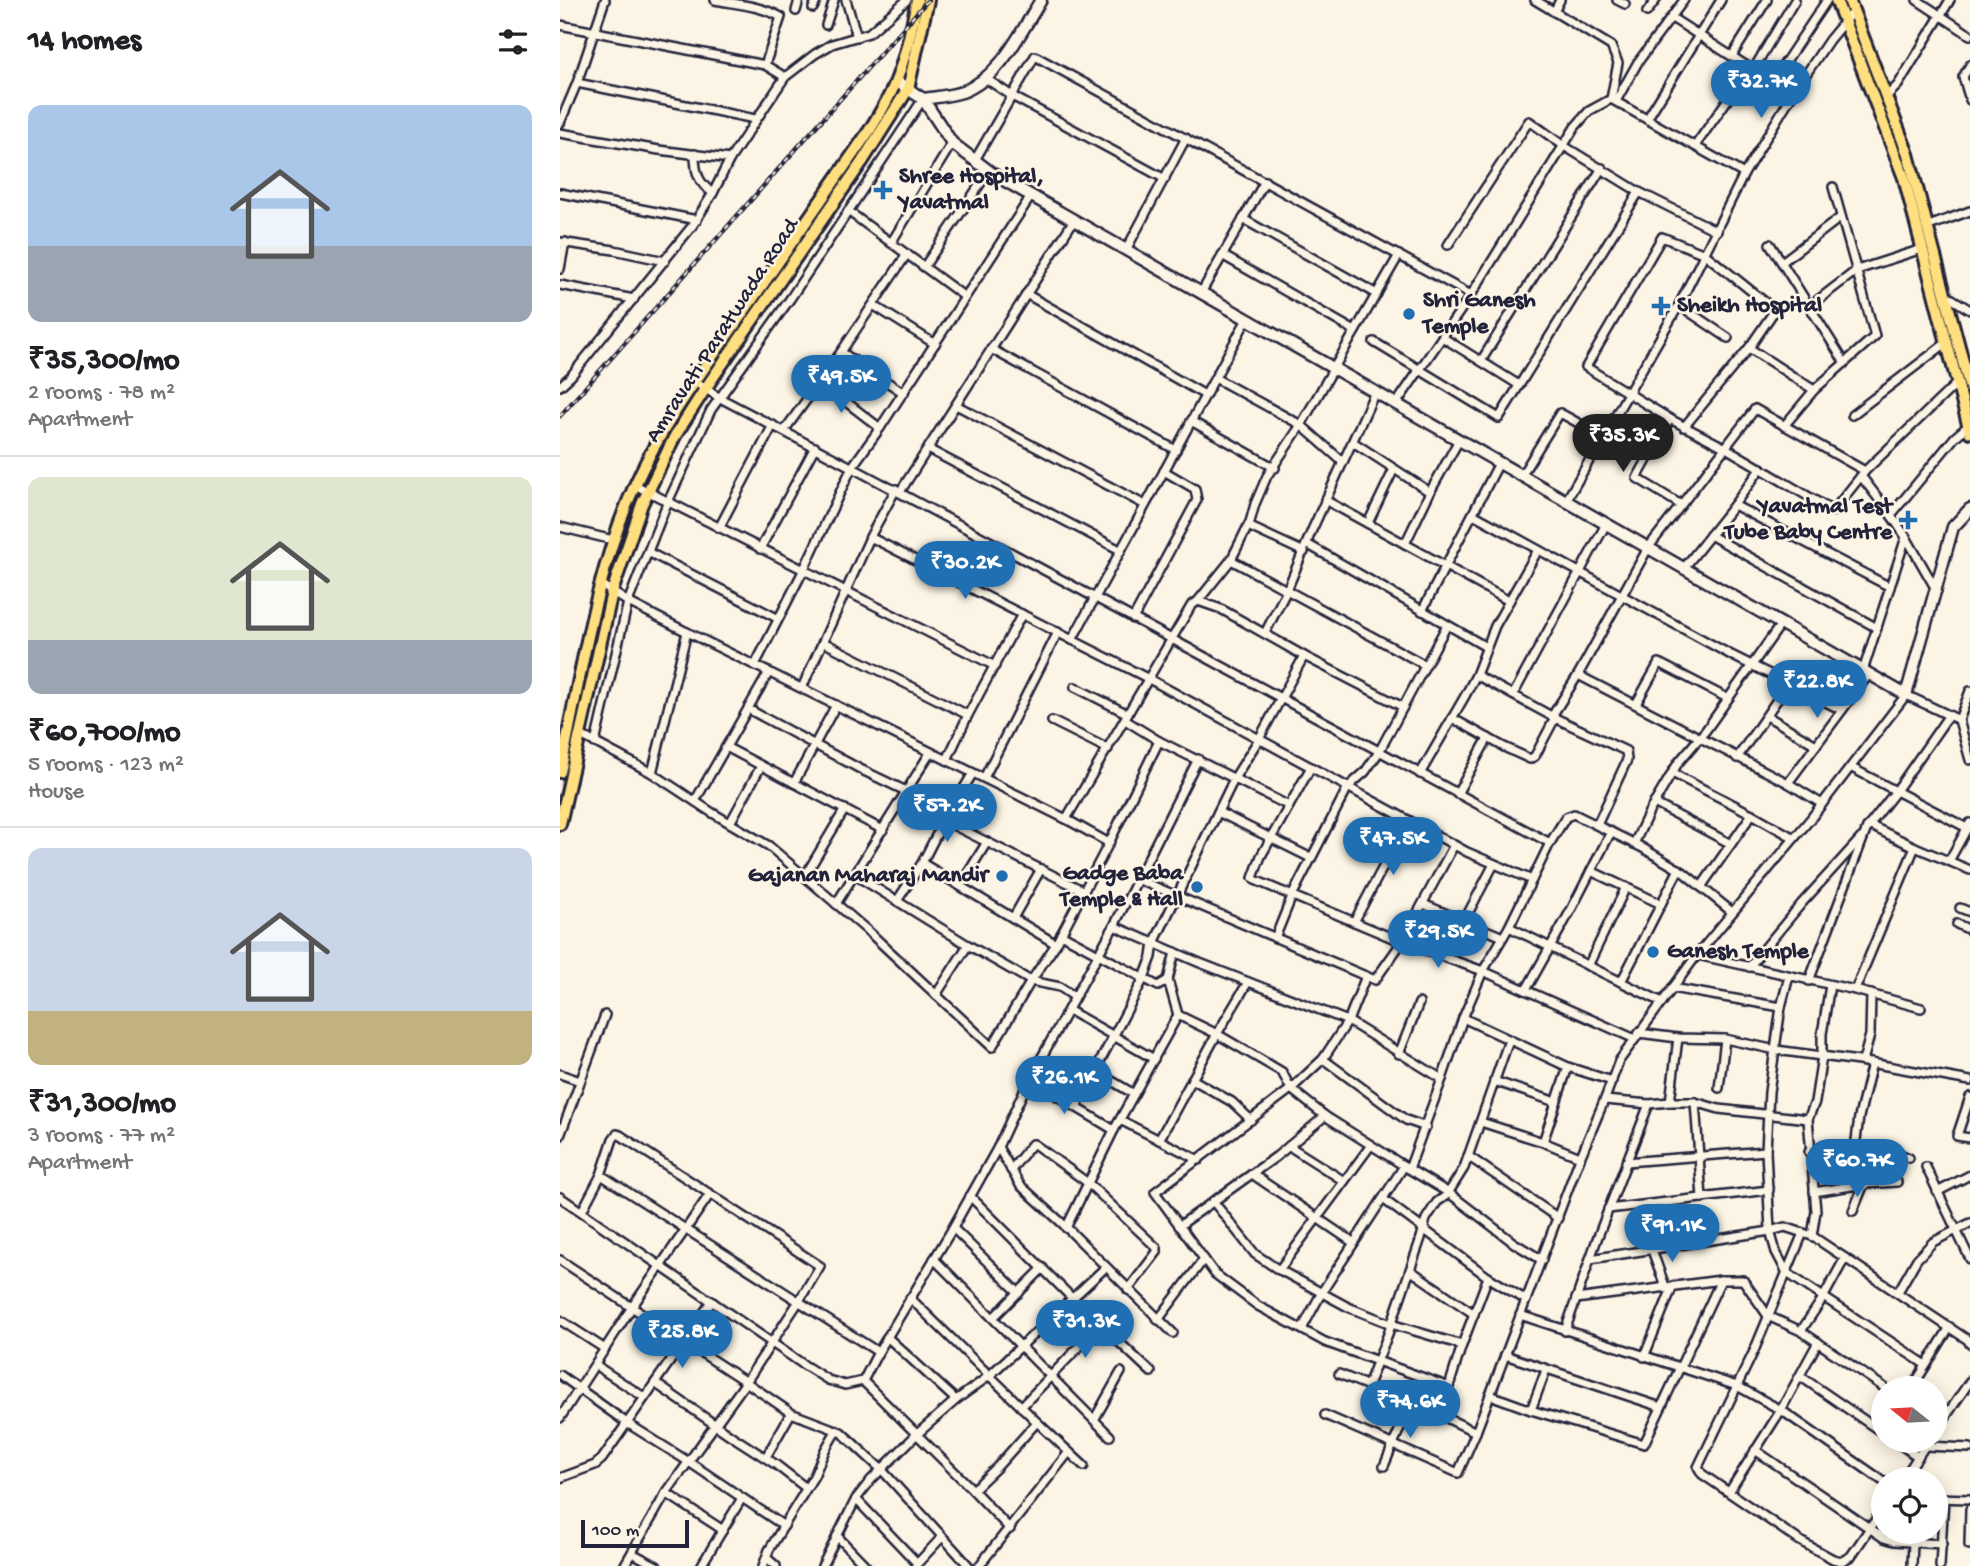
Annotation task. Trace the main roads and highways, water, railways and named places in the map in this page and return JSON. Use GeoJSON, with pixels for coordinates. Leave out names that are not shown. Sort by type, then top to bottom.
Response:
{"type":"FeatureCollection","features":[{"type":"Feature","properties":{"kind":"main road","name":"Amravati Paratwada Road"},"geometry":{"type":"LineString","coordinates":[[560,824],[564,768],[600,584],[613,540],[635,485],[663,431],[695,382],[869,131],[896,81],[906,51],[917,0]]}},
{"type":"Feature","properties":{"kind":"main road","name":"Amravati Paratwada Road"},"geometry":{"type":"LineString","coordinates":[[564,768],[579,734],[612,592],[648,491],[675,436],[705,389],[862,162],[908,89],[928,0]]}},
{"type":"Feature","properties":{"kind":"main road"},"geometry":{"type":"LineString","coordinates":[[1836,0],[1946,295],[1958,362],[1958,382],[1969,429]]}},
{"type":"Feature","properties":{"kind":"main road"},"geometry":{"type":"LineString","coordinates":[[1851,5],[1908,154],[1923,228],[1922,249],[1946,343],[1970,388]]}},
{"type":"Feature","properties":{"kind":"railway"},"geometry":{"type":"LineString","coordinates":[[560,416],[928,0]]}},
{"type":"Feature","properties":{"kind":"place","name":"Shree Hospital, Yavatmal"},"geometry":{"type":"Point","coordinates":[883,190]}},
{"type":"Feature","properties":{"kind":"place","name":"Sheikh Hospital"},"geometry":{"type":"Point","coordinates":[1661,306]}},
{"type":"Feature","properties":{"kind":"place","name":"Shri Ganesh Temple"},"geometry":{"type":"Point","coordinates":[1409,314]}},
{"type":"Feature","properties":{"kind":"place","name":"Yavatmal Test Tube Baby Centre"},"geometry":{"type":"Point","coordinates":[1908,520]}},
{"type":"Feature","properties":{"kind":"place","name":"Gajanan Maharaj Mandir"},"geometry":{"type":"Point","coordinates":[1002,876]}},
{"type":"Feature","properties":{"kind":"place","name":"Gadge Baba Temple & Hall"},"geometry":{"type":"Point","coordinates":[1197,887]}},
{"type":"Feature","properties":{"kind":"place","name":"Ganesh Temple"},"geometry":{"type":"Point","coordinates":[1653,952]}}]}
